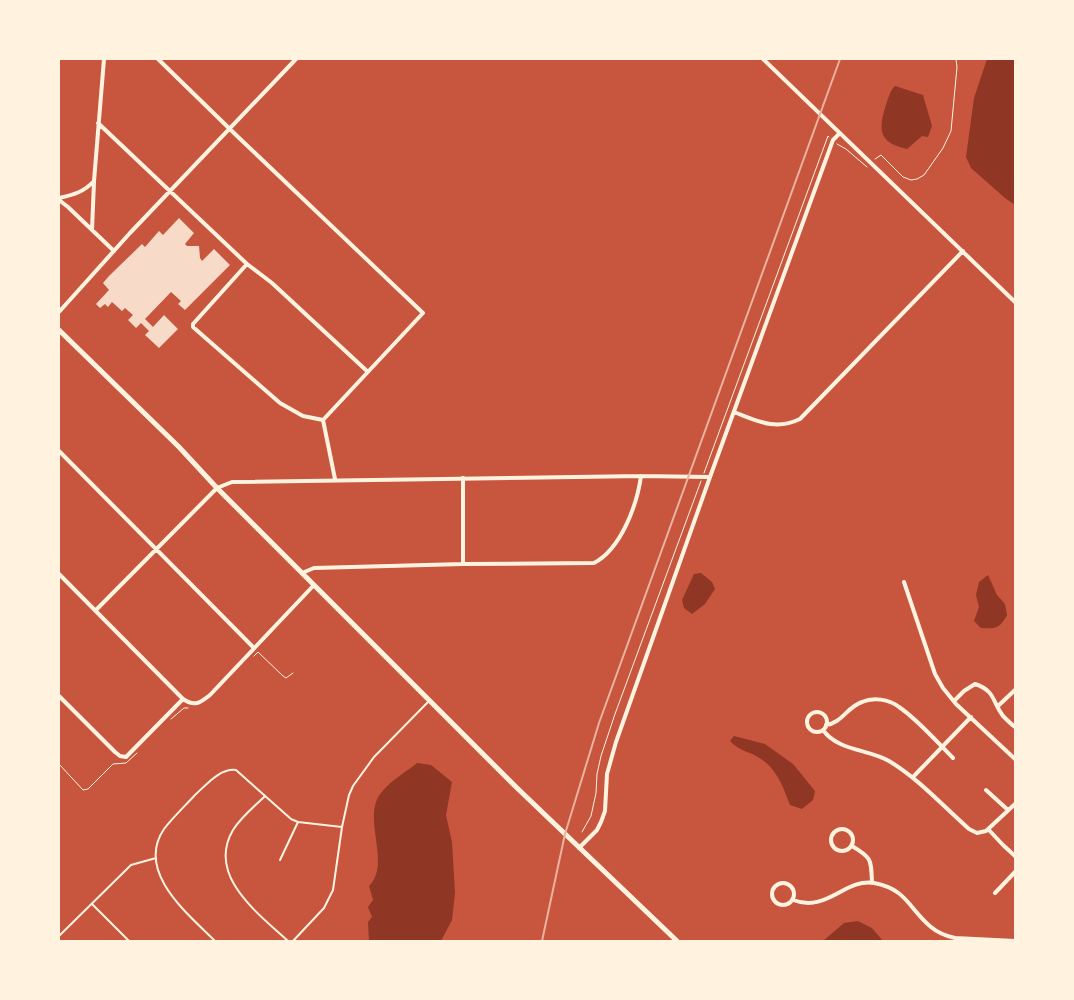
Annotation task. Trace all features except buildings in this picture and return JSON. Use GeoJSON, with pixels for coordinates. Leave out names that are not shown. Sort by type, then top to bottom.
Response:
{"type":"FeatureCollection","features":[{"type":"Feature","properties":{"kind":"main road"},"geometry":{"type":"LineString","coordinates":[[59,330],[179,447],[217,488],[430,700],[677,941]]}},
{"type":"Feature","properties":{"kind":"street"},"geometry":{"type":"LineString","coordinates":[[92,230],[98,123],[104,59]]}},
{"type":"Feature","properties":{"kind":"street"},"geometry":{"type":"LineString","coordinates":[[158,59],[424,313],[323,420]]}},
{"type":"Feature","properties":{"kind":"street"},"geometry":{"type":"LineString","coordinates":[[59,312],[114,250],[296,59]]}},
{"type":"Feature","properties":{"kind":"street"},"geometry":{"type":"LineString","coordinates":[[764,59],[1015,302]]}},
{"type":"Feature","properties":{"kind":"street"},"geometry":{"type":"LineString","coordinates":[[98,123],[171,190],[247,264],[272,283],[368,372]]}},
{"type":"Feature","properties":{"kind":"street"},"geometry":{"type":"LineString","coordinates":[[580,848],[597,830],[601,822],[605,810],[605,782],[610,761],[710,476],[833,140],[840,133]]}},
{"type":"Feature","properties":{"kind":"street"},"geometry":{"type":"LineString","coordinates":[[59,199],[86,190],[94,181]]}},
{"type":"Feature","properties":{"kind":"street"},"geometry":{"type":"LineString","coordinates":[[59,199],[114,250]]}},
{"type":"Feature","properties":{"kind":"street"},"geometry":{"type":"LineString","coordinates":[[734,412],[778,426],[790,424],[800,419],[962,251]]}},
{"type":"Feature","properties":{"kind":"street"},"geometry":{"type":"LineString","coordinates":[[247,264],[193,324],[193,327],[280,403],[303,416],[323,420]]}},
{"type":"Feature","properties":{"kind":"street"},"geometry":{"type":"LineString","coordinates":[[323,420],[335,479]]}},
{"type":"Feature","properties":{"kind":"street"},"geometry":{"type":"LineString","coordinates":[[59,451],[253,647]]}},
{"type":"Feature","properties":{"kind":"street"},"geometry":{"type":"LineString","coordinates":[[302,573],[314,568],[594,563],[612,550],[618,539],[634,504],[641,476]]}},
{"type":"Feature","properties":{"kind":"street"},"geometry":{"type":"LineString","coordinates":[[96,610],[217,488],[232,482],[335,479],[710,476]]}},
{"type":"Feature","properties":{"kind":"street"},"geometry":{"type":"LineString","coordinates":[[462,478],[463,564]]}},
{"type":"Feature","properties":{"kind":"street"},"geometry":{"type":"LineString","coordinates":[[59,574],[183,700],[192,704],[200,702],[210,695],[253,647],[314,585]]}},
{"type":"Feature","properties":{"kind":"street"},"geometry":{"type":"LineString","coordinates":[[904,582],[935,674],[954,701],[1015,759]]}},
{"type":"Feature","properties":{"kind":"street"},"geometry":{"type":"LineString","coordinates":[[954,701],[975,684],[990,692],[1003,716],[1015,727]]}},
{"type":"Feature","properties":{"kind":"street"},"geometry":{"type":"LineString","coordinates":[[998,706],[1015,690]]}},
{"type":"Feature","properties":{"kind":"street"},"geometry":{"type":"LineString","coordinates":[[59,696],[115,752],[120,756],[126,757],[183,700]]}},
{"type":"Feature","properties":{"kind":"street"},"geometry":{"type":"LineString","coordinates":[[826,725],[835,723],[853,707],[862,702],[886,701],[898,706],[953,758]]}},
{"type":"Feature","properties":{"kind":"street"},"geometry":{"type":"LineString","coordinates":[[814,711],[821,712],[827,718],[823,730],[818,732],[811,730],[806,724],[807,718],[814,711]]}},
{"type":"Feature","properties":{"kind":"street"},"geometry":{"type":"LineString","coordinates":[[912,777],[970,717]]}},
{"type":"Feature","properties":{"kind":"street"},"geometry":{"type":"LineString","coordinates":[[823,730],[835,742],[887,760],[912,777],[969,829],[976,833],[986,831],[1015,804]]}},
{"type":"Feature","properties":{"kind":"street"},"geometry":{"type":"LineString","coordinates":[[986,790],[1008,810]]}},
{"type":"Feature","properties":{"kind":"street"},"geometry":{"type":"LineString","coordinates":[[843,829],[850,832],[853,839],[852,846],[842,852],[835,850],[831,844],[833,833],[843,829]]}},
{"type":"Feature","properties":{"kind":"street"},"geometry":{"type":"LineString","coordinates":[[988,829],[1015,856]]}},
{"type":"Feature","properties":{"kind":"street"},"geometry":{"type":"LineString","coordinates":[[852,846],[868,858],[871,867],[872,883]]}},
{"type":"Feature","properties":{"kind":"street"},"geometry":{"type":"LineString","coordinates":[[995,894],[1015,872]]}},
{"type":"Feature","properties":{"kind":"street"},"geometry":{"type":"LineString","coordinates":[[793,900],[794,892],[790,885],[780,883],[772,890],[771,894],[774,902],[778,904],[786,905],[793,900],[813,904],[858,885],[872,883],[889,888],[904,896],[930,926],[946,936],[1015,941]]}},
{"type":"Feature","properties":{"kind":"lane"},"geometry":{"type":"LineString","coordinates":[[293,941],[330,899],[349,795],[358,778],[374,757],[430,700]]}},
{"type":"Feature","properties":{"kind":"lane"},"geometry":{"type":"LineString","coordinates":[[215,941],[177,904],[168,892],[159,872],[156,857],[156,848],[163,831],[199,792],[224,771],[236,770],[287,817],[298,822],[342,827]]}},
{"type":"Feature","properties":{"kind":"lane"},"geometry":{"type":"LineString","coordinates":[[266,796],[240,821],[233,831],[227,848],[226,867],[229,877],[242,897],[288,941]]}},
{"type":"Feature","properties":{"kind":"lane"},"geometry":{"type":"LineString","coordinates":[[280,860],[298,822]]}},
{"type":"Feature","properties":{"kind":"lane"},"geometry":{"type":"LineString","coordinates":[[59,936],[131,865],[156,857]]}},
{"type":"Feature","properties":{"kind":"lane"},"geometry":{"type":"LineString","coordinates":[[92,903],[129,941]]}},
{"type":"Feature","properties":{"kind":"path"},"geometry":{"type":"LineString","coordinates":[[582,832],[591,816],[596,793],[596,774],[600,756],[828,136],[846,148],[866,168],[881,155],[903,177],[911,180],[924,175],[944,148],[952,131],[958,67],[956,59]]}},
{"type":"Feature","properties":{"kind":"path"},"geometry":{"type":"LineString","coordinates":[[250,660],[258,652],[286,678],[293,673]]}},
{"type":"Feature","properties":{"kind":"path"},"geometry":{"type":"LineString","coordinates":[[169,720],[184,708],[194,708]]}},
{"type":"Feature","properties":{"kind":"path"},"geometry":{"type":"LineString","coordinates":[[59,764],[83,790],[88,789],[113,764],[126,763],[141,749]]}},
{"type":"Feature","properties":{"kind":"shaded area"},"geometry":{"type":"Polygon","coordinates":[[[987,59],[1015,59],[1015,205],[971,168],[966,157],[974,98],[987,59]]]}},
{"type":"Feature","properties":{"kind":"shaded area"},"geometry":{"type":"Polygon","coordinates":[[[895,86],[923,95],[932,126],[928,137],[922,136],[907,149],[886,140],[882,130],[885,108],[890,93],[895,86]]]}},
{"type":"Feature","properties":{"kind":"shaded area"},"geometry":{"type":"Polygon","coordinates":[[[701,573],[712,582],[715,589],[705,604],[692,614],[684,608],[682,600],[694,574],[701,573]]]}},
{"type":"Feature","properties":{"kind":"shaded area"},"geometry":{"type":"Polygon","coordinates":[[[988,575],[997,595],[1005,604],[1007,615],[997,627],[981,628],[974,621],[979,607],[976,595],[979,582],[988,575]]]}},
{"type":"Feature","properties":{"kind":"shaded area"},"geometry":{"type":"Polygon","coordinates":[[[734,736],[765,744],[793,764],[815,791],[813,800],[802,809],[790,805],[779,780],[767,763],[734,745],[730,741],[734,736]]]}},
{"type":"Feature","properties":{"kind":"shaded area"},"geometry":{"type":"Polygon","coordinates":[[[417,763],[431,765],[452,782],[446,815],[452,842],[455,893],[452,920],[441,941],[369,941],[368,922],[372,917],[368,907],[373,900],[369,886],[375,876],[378,865],[374,827],[376,803],[381,793],[389,785],[417,763]]]}},
{"type":"Feature","properties":{"kind":"shaded area"},"geometry":{"type":"Polygon","coordinates":[[[858,921],[872,928],[883,941],[823,941],[844,923],[858,921]]]}},
{"type":"Feature","properties":{"kind":"railway"},"geometry":{"type":"LineString","coordinates":[[542,941],[565,834],[599,723],[840,59]]}}]}
